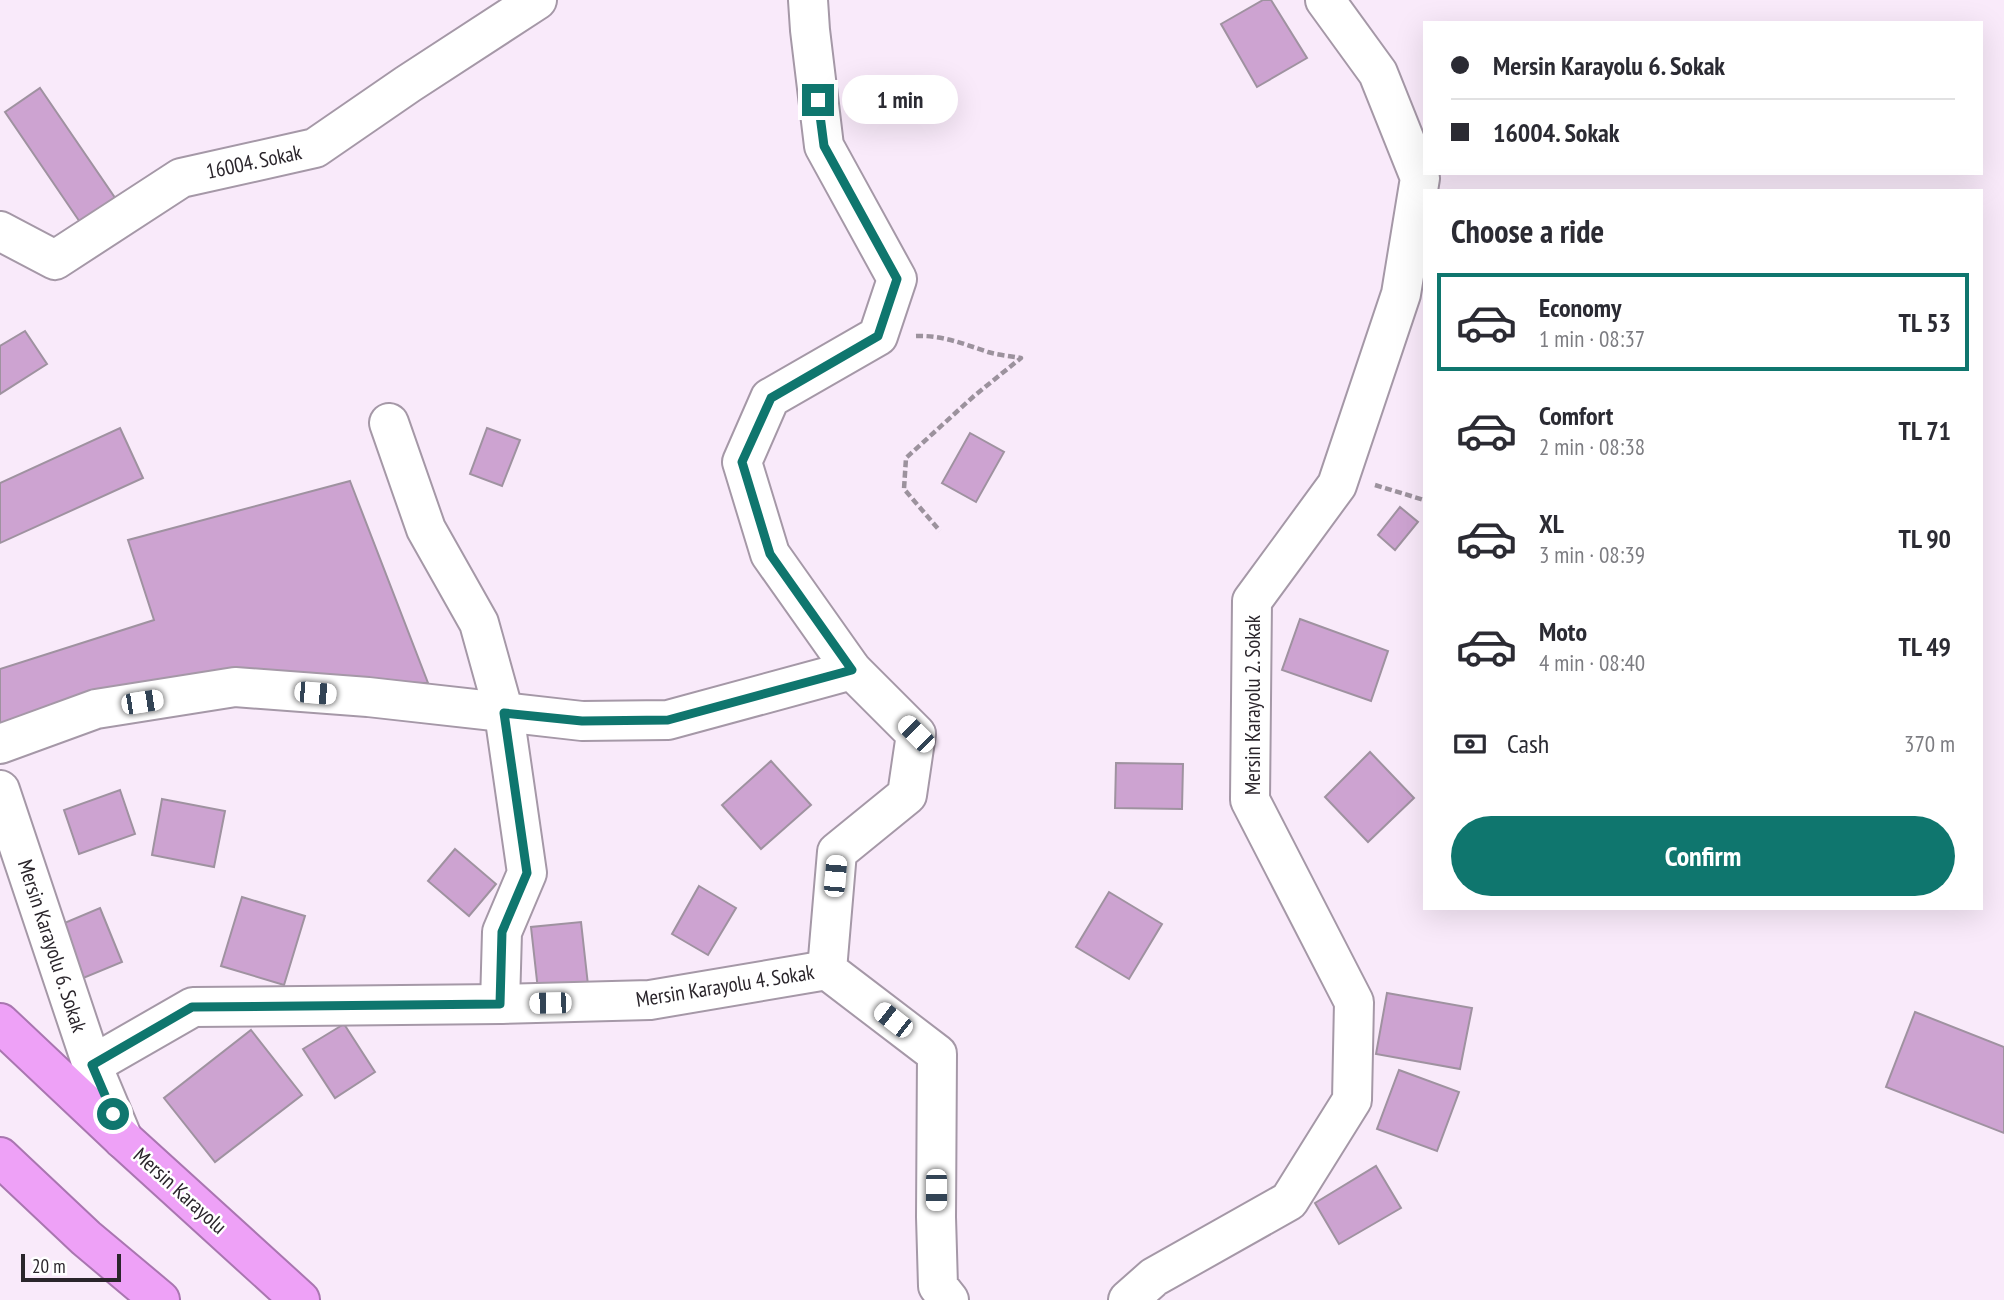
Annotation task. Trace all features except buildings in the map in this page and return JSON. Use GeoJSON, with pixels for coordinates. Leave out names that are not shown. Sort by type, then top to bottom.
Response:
{"type":"FeatureCollection","features":[{"type":"Feature","properties":{"kind":"highway","name":"Mersin Karayolu"},"geometry":{"type":"LineString","coordinates":[[0,1023],[300,1300]]}},
{"type":"Feature","properties":{"kind":"highway"},"geometry":{"type":"LineString","coordinates":[[0,1157],[86,1238],[160,1300]]}},
{"type":"Feature","properties":{"kind":"street","name":"16004. Sokak"},"geometry":{"type":"LineString","coordinates":[[0,231],[54,260],[181,178],[315,148],[537,0]]}},
{"type":"Feature","properties":{"kind":"street"},"geometry":{"type":"LineString","coordinates":[[808,0],[824,146],[897,279],[878,336],[771,398],[742,462],[770,554],[852,670],[916,734],[907,795],[837,852],[827,970],[937,1054],[938,1286],[950,1300]]}},
{"type":"Feature","properties":{"kind":"street","name":"Mersin Karayolu 2. Sokak"},"geometry":{"type":"LineString","coordinates":[[1128,1300],[1154,1276],[1289,1201],[1352,1100],[1354,1002],[1250,800],[1252,601],[1337,485],[1401,294],[1420,178],[1378,74],[1325,0]]}},
{"type":"Feature","properties":{"kind":"street"},"geometry":{"type":"LineString","coordinates":[[389,423],[426,529],[479,623],[504,713],[527,873],[502,932],[500,1004]]}},
{"type":"Feature","properties":{"kind":"street"},"geometry":{"type":"LineString","coordinates":[[0,744],[96,709],[235,687],[368,697],[582,721],[668,720],[852,670]]}},
{"type":"Feature","properties":{"kind":"street","name":"Mersin Karayolu 6. Sokak"},"geometry":{"type":"LineString","coordinates":[[0,790],[92,1065],[123,1139]]}},
{"type":"Feature","properties":{"kind":"street","name":"Mersin Karayolu 4. Sokak"},"geometry":{"type":"LineString","coordinates":[[92,1065],[192,1007],[649,1000],[827,970]]}},
{"type":"Feature","properties":{"kind":"path"},"geometry":{"type":"LineString","coordinates":[[878,336],[930,335],[958,341],[991,353],[1021,358],[974,396],[906,458],[904,489],[940,531]]}},
{"type":"Feature","properties":{"kind":"path"},"geometry":{"type":"LineString","coordinates":[[1342,470],[1381,487],[1423,500]]}},
{"type":"Feature","properties":{"kind":"route"},"geometry":{"type":"LineString","coordinates":[[113,1114],[92,1065],[192,1007],[500,1004],[502,932],[527,873],[504,713],[582,721],[668,720],[852,670],[770,554],[742,462],[771,398],[878,336],[897,279],[824,146],[818,100]]}}]}
